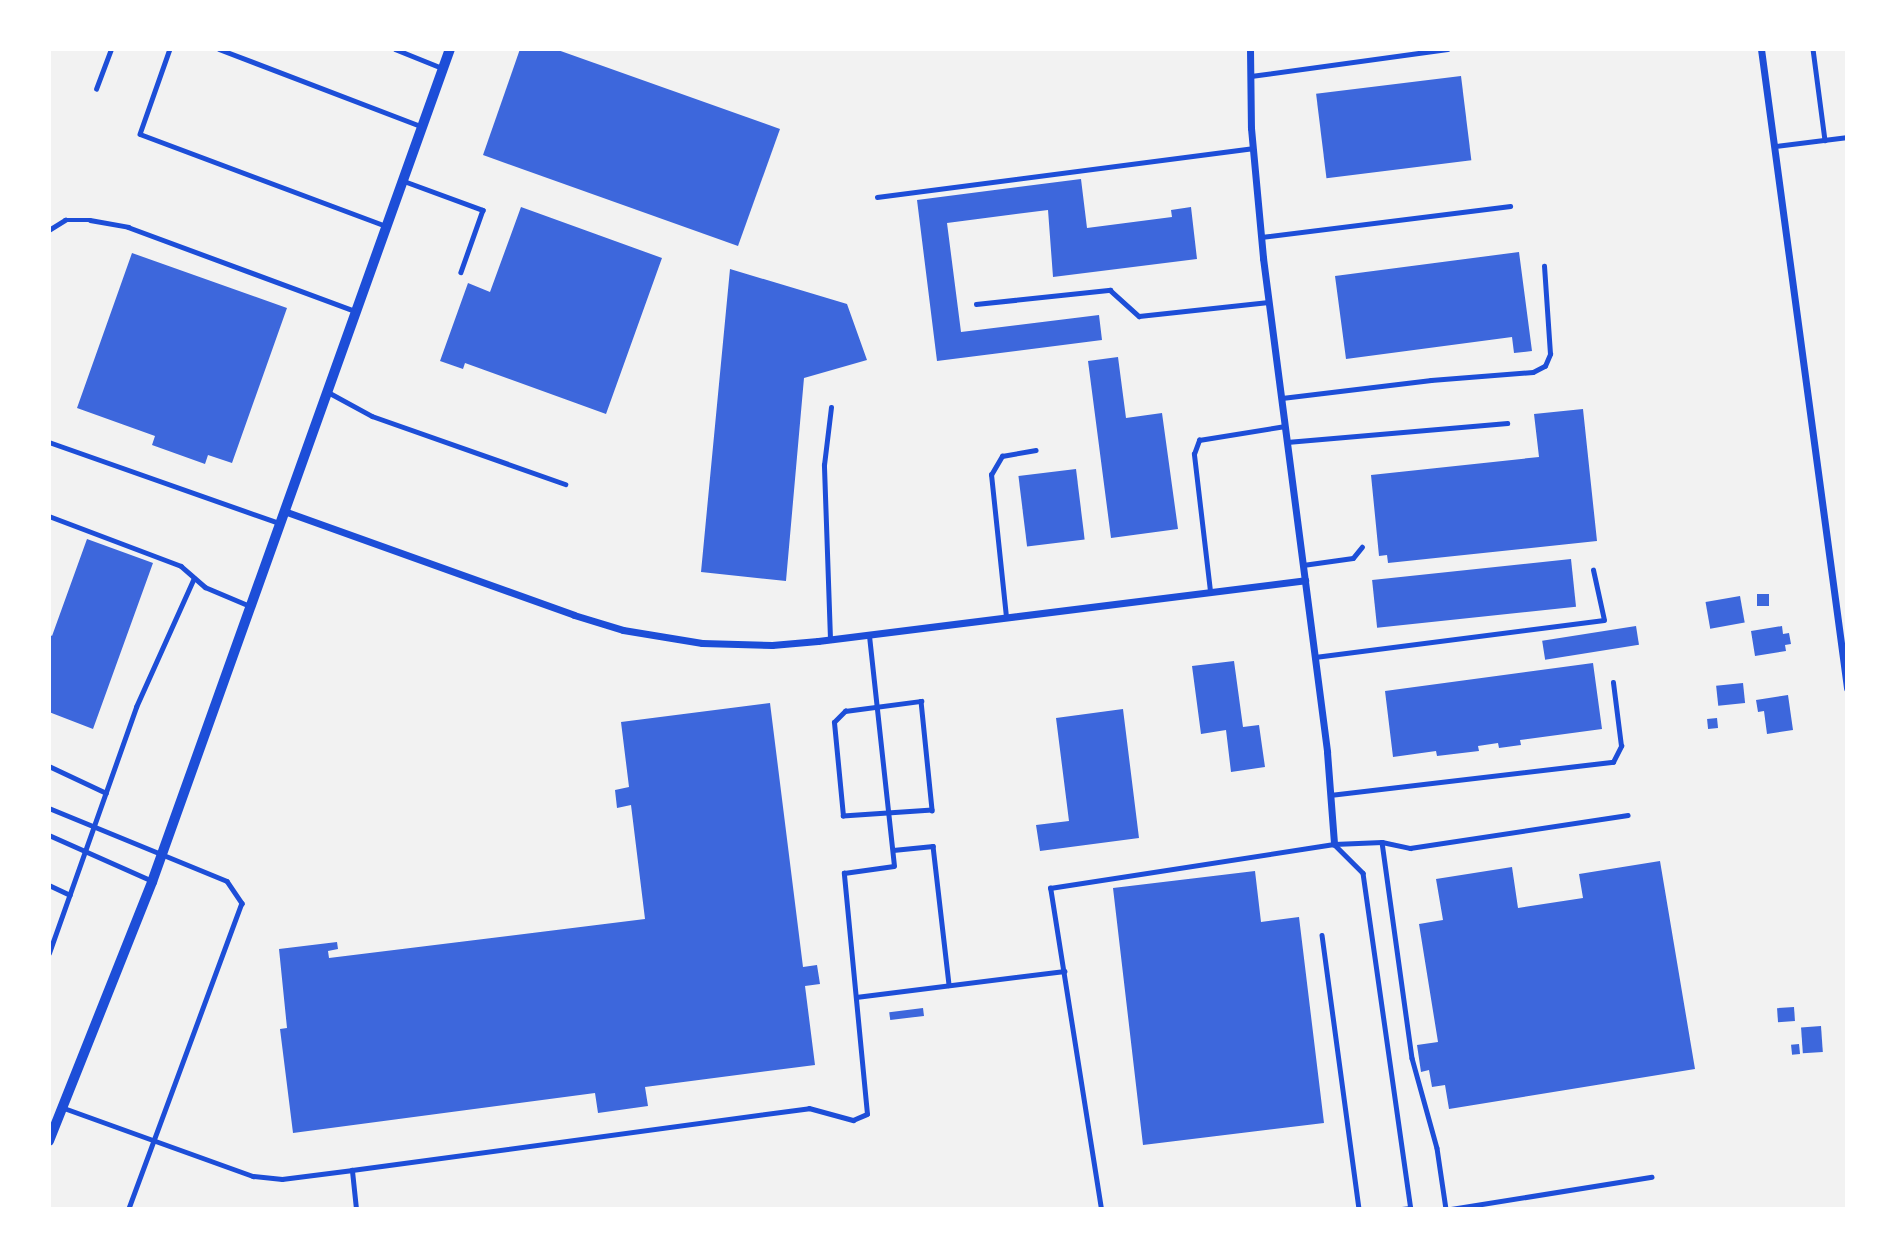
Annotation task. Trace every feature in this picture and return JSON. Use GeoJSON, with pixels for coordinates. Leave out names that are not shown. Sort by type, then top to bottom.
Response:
{"type":"FeatureCollection","features":[{"type":"Feature","properties":{"kind":"street"},"geometry":{"type":"LineString","coordinates":[[49,1141],[152,881],[450,49]]}},
{"type":"Feature","properties":{"kind":"street"},"geometry":{"type":"LineString","coordinates":[[1250,49],[1252,148],[1261,237],[1315,657],[1334,844]]}},
{"type":"Feature","properties":{"kind":"street"},"geometry":{"type":"LineString","coordinates":[[1761,49],[1847,688]]}},
{"type":"Feature","properties":{"kind":"street"},"geometry":{"type":"LineString","coordinates":[[284,511],[485,585],[623,629],[702,643],[772,645],[869,636],[1305,580]]}},
{"type":"Feature","properties":{"kind":"lane"},"geometry":{"type":"LineString","coordinates":[[96,89],[111,49]]}},
{"type":"Feature","properties":{"kind":"lane"},"geometry":{"type":"LineString","coordinates":[[170,49],[140,134],[387,226]]}},
{"type":"Feature","properties":{"kind":"lane"},"geometry":{"type":"LineString","coordinates":[[219,49],[422,127]]}},
{"type":"Feature","properties":{"kind":"lane"},"geometry":{"type":"LineString","coordinates":[[395,49],[443,69]]}},
{"type":"Feature","properties":{"kind":"lane"},"geometry":{"type":"LineString","coordinates":[[1251,76],[1447,49]]}},
{"type":"Feature","properties":{"kind":"lane"},"geometry":{"type":"LineString","coordinates":[[1813,49],[1825,140]]}},
{"type":"Feature","properties":{"kind":"lane"},"geometry":{"type":"LineString","coordinates":[[1775,146],[1847,137]]}},
{"type":"Feature","properties":{"kind":"lane"},"geometry":{"type":"LineString","coordinates":[[877,197],[1252,148]]}},
{"type":"Feature","properties":{"kind":"lane"},"geometry":{"type":"LineString","coordinates":[[403,180],[483,210],[461,272]]}},
{"type":"Feature","properties":{"kind":"lane"},"geometry":{"type":"LineString","coordinates":[[1261,237],[1510,206]]}},
{"type":"Feature","properties":{"kind":"lane"},"geometry":{"type":"LineString","coordinates":[[49,230],[65,220],[90,220],[128,227],[356,312]]}},
{"type":"Feature","properties":{"kind":"lane"},"geometry":{"type":"LineString","coordinates":[[1282,398],[1431,380],[1533,372],[1545,366],[1550,354],[1544,265]]}},
{"type":"Feature","properties":{"kind":"lane"},"geometry":{"type":"LineString","coordinates":[[976,304],[1110,290],[1139,316],[1269,302]]}},
{"type":"Feature","properties":{"kind":"lane"},"geometry":{"type":"LineString","coordinates":[[328,391],[372,416],[565,484]]}},
{"type":"Feature","properties":{"kind":"lane"},"geometry":{"type":"LineString","coordinates":[[830,640],[824,465],[831,407]]}},
{"type":"Feature","properties":{"kind":"lane"},"geometry":{"type":"LineString","coordinates":[[1287,442],[1507,423]]}},
{"type":"Feature","properties":{"kind":"lane"},"geometry":{"type":"LineString","coordinates":[[1210,592],[1194,454],[1199,440],[1285,426]]}},
{"type":"Feature","properties":{"kind":"lane"},"geometry":{"type":"LineString","coordinates":[[49,442],[280,524]]}},
{"type":"Feature","properties":{"kind":"lane"},"geometry":{"type":"LineString","coordinates":[[1006,618],[991,475],[1002,456],[1035,450]]}},
{"type":"Feature","properties":{"kind":"lane"},"geometry":{"type":"LineString","coordinates":[[49,516],[181,566],[205,587],[250,606]]}},
{"type":"Feature","properties":{"kind":"lane"},"geometry":{"type":"LineString","coordinates":[[1303,565],[1353,558],[1362,547]]}},
{"type":"Feature","properties":{"kind":"lane"},"geometry":{"type":"LineString","coordinates":[[1315,657],[1604,620],[1593,570]]}},
{"type":"Feature","properties":{"kind":"lane"},"geometry":{"type":"LineString","coordinates":[[49,953],[136,707],[194,578]]}},
{"type":"Feature","properties":{"kind":"lane"},"geometry":{"type":"LineString","coordinates":[[64,1107],[253,1176],[282,1179],[809,1108],[853,1120],[867,1114],[844,873],[894,866],[869,636]]}},
{"type":"Feature","properties":{"kind":"lane"},"geometry":{"type":"LineString","coordinates":[[1329,795],[1613,762],[1621,746],[1613,683]]}},
{"type":"Feature","properties":{"kind":"lane"},"geometry":{"type":"LineString","coordinates":[[921,701],[932,810],[844,816],[834,722],[845,711],[877,707],[921,701]]}},
{"type":"Feature","properties":{"kind":"lane"},"geometry":{"type":"LineString","coordinates":[[49,766],[106,793]]}},
{"type":"Feature","properties":{"kind":"lane"},"geometry":{"type":"LineString","coordinates":[[49,808],[227,881],[242,903],[129,1209]]}},
{"type":"Feature","properties":{"kind":"lane"},"geometry":{"type":"LineString","coordinates":[[1101,1209],[1051,888],[1334,844],[1382,842],[1410,848],[1628,815]]}},
{"type":"Feature","properties":{"kind":"lane"},"geometry":{"type":"LineString","coordinates":[[49,835],[113,861],[152,881]]}},
{"type":"Feature","properties":{"kind":"lane"},"geometry":{"type":"LineString","coordinates":[[1382,842],[1412,1058],[1437,1148],[1449,1209],[1651,1177]]}},
{"type":"Feature","properties":{"kind":"lane"},"geometry":{"type":"LineString","coordinates":[[1334,844],[1363,873],[1411,1208],[1402,1209]]}},
{"type":"Feature","properties":{"kind":"lane"},"geometry":{"type":"LineString","coordinates":[[892,850],[933,846],[949,985]]}},
{"type":"Feature","properties":{"kind":"lane"},"geometry":{"type":"LineString","coordinates":[[49,885],[70,895]]}},
{"type":"Feature","properties":{"kind":"lane"},"geometry":{"type":"LineString","coordinates":[[1322,935],[1359,1209]]}},
{"type":"Feature","properties":{"kind":"lane"},"geometry":{"type":"LineString","coordinates":[[856,997],[1063,971]]}},
{"type":"Feature","properties":{"kind":"lane"},"geometry":{"type":"LineString","coordinates":[[352,1170],[356,1209]]}},
{"type":"Feature","properties":{"kind":"building"},"geometry":{"type":"Polygon","coordinates":[[[520,49],[555,49],[780,129],[738,246],[483,155],[520,49]]]}},
{"type":"Feature","properties":{"kind":"building"},"geometry":{"type":"Polygon","coordinates":[[[1461,76],[1471,160],[1326,178],[1316,94],[1461,76]]]}},
{"type":"Feature","properties":{"kind":"building"},"geometry":{"type":"Polygon","coordinates":[[[1081,179],[1087,228],[1172,217],[1171,210],[1191,207],[1197,259],[1053,277],[1048,210],[947,223],[961,332],[1099,315],[1102,340],[937,361],[917,200],[1081,179]]]}},
{"type":"Feature","properties":{"kind":"building"},"geometry":{"type":"Polygon","coordinates":[[[521,207],[662,258],[606,414],[465,363],[463,369],[440,361],[468,283],[490,292],[521,207]]]}},
{"type":"Feature","properties":{"kind":"building"},"geometry":{"type":"Polygon","coordinates":[[[1519,252],[1532,351],[1514,353],[1512,337],[1346,359],[1335,276],[1519,252]]]}},
{"type":"Feature","properties":{"kind":"building"},"geometry":{"type":"Polygon","coordinates":[[[132,253],[287,308],[232,463],[208,455],[205,464],[152,445],[155,436],[77,408],[132,253]]]}},
{"type":"Feature","properties":{"kind":"building"},"geometry":{"type":"Polygon","coordinates":[[[730,269],[847,304],[867,360],[804,378],[786,581],[701,572],[730,269]]]}},
{"type":"Feature","properties":{"kind":"building"},"geometry":{"type":"Polygon","coordinates":[[[1118,357],[1126,418],[1162,413],[1178,529],[1111,538],[1088,361],[1118,357]]]}},
{"type":"Feature","properties":{"kind":"building"},"geometry":{"type":"Polygon","coordinates":[[[1583,409],[1597,541],[1388,563],[1387,555],[1379,556],[1371,475],[1539,457],[1534,414],[1583,409]]]}},
{"type":"Feature","properties":{"kind":"building"},"geometry":{"type":"Polygon","coordinates":[[[1076,469],[1085,539],[1027,547],[1018,476],[1076,469]]]}},
{"type":"Feature","properties":{"kind":"building"},"geometry":{"type":"Polygon","coordinates":[[[87,539],[153,563],[93,729],[49,712],[49,634],[52,636],[87,539]]]}},
{"type":"Feature","properties":{"kind":"building"},"geometry":{"type":"Polygon","coordinates":[[[1571,559],[1576,607],[1377,628],[1372,580],[1571,559]]]}},
{"type":"Feature","properties":{"kind":"building"},"geometry":{"type":"Polygon","coordinates":[[[1757,594],[1769,594],[1769,606],[1757,606],[1757,594]]]}},
{"type":"Feature","properties":{"kind":"building"},"geometry":{"type":"Polygon","coordinates":[[[1740,596],[1745,623],[1710,629],[1706,602],[1740,596]]]}},
{"type":"Feature","properties":{"kind":"building"},"geometry":{"type":"Polygon","coordinates":[[[1636,626],[1639,645],[1545,660],[1542,641],[1636,626]]]}},
{"type":"Feature","properties":{"kind":"building"},"geometry":{"type":"Polygon","coordinates":[[[1782,626],[1783,634],[1789,633],[1791,644],[1785,645],[1786,651],[1755,656],[1751,631],[1782,626]]]}},
{"type":"Feature","properties":{"kind":"building"},"geometry":{"type":"Polygon","coordinates":[[[1234,661],[1243,727],[1259,725],[1265,767],[1231,772],[1226,730],[1201,734],[1192,666],[1234,661]]]}},
{"type":"Feature","properties":{"kind":"building"},"geometry":{"type":"Polygon","coordinates":[[[1593,663],[1602,729],[1520,740],[1521,745],[1499,748],[1498,743],[1478,746],[1479,751],[1437,756],[1436,751],[1393,757],[1385,691],[1593,663]]]}},
{"type":"Feature","properties":{"kind":"building"},"geometry":{"type":"Polygon","coordinates":[[[1743,683],[1745,703],[1718,706],[1716,686],[1743,683]]]}},
{"type":"Feature","properties":{"kind":"building"},"geometry":{"type":"Polygon","coordinates":[[[1788,695],[1793,730],[1767,734],[1764,711],[1758,712],[1756,700],[1788,695]]]}},
{"type":"Feature","properties":{"kind":"building"},"geometry":{"type":"Polygon","coordinates":[[[770,703],[803,967],[817,965],[820,984],[805,986],[815,1065],[645,1087],[648,1106],[598,1113],[595,1093],[293,1133],[280,1029],[287,1028],[279,949],[337,942],[338,949],[328,951],[329,958],[645,919],[631,805],[617,808],[615,790],[629,787],[621,722],[770,703]]]}},
{"type":"Feature","properties":{"kind":"building"},"geometry":{"type":"Polygon","coordinates":[[[1123,709],[1139,838],[1040,851],[1036,825],[1069,821],[1056,718],[1123,709]]]}},
{"type":"Feature","properties":{"kind":"building"},"geometry":{"type":"Polygon","coordinates":[[[1717,718],[1718,728],[1708,729],[1707,719],[1717,718]]]}},
{"type":"Feature","properties":{"kind":"building"},"geometry":{"type":"Polygon","coordinates":[[[1660,861],[1695,1069],[1449,1109],[1445,1085],[1432,1087],[1429,1070],[1421,1072],[1417,1045],[1438,1042],[1419,924],[1443,920],[1436,879],[1512,867],[1518,908],[1583,898],[1579,874],[1660,861]]]}},
{"type":"Feature","properties":{"kind":"building"},"geometry":{"type":"Polygon","coordinates":[[[1255,871],[1261,922],[1299,917],[1324,1123],[1143,1145],[1113,888],[1255,871]]]}},
{"type":"Feature","properties":{"kind":"building"},"geometry":{"type":"Polygon","coordinates":[[[1794,1007],[1795,1021],[1778,1022],[1777,1008],[1794,1007]]]}},
{"type":"Feature","properties":{"kind":"building"},"geometry":{"type":"Polygon","coordinates":[[[923,1008],[924,1016],[890,1020],[889,1012],[923,1008]]]}},
{"type":"Feature","properties":{"kind":"building"},"geometry":{"type":"Polygon","coordinates":[[[1821,1026],[1823,1052],[1803,1053],[1801,1027],[1821,1026]]]}},
{"type":"Feature","properties":{"kind":"building"},"geometry":{"type":"Polygon","coordinates":[[[1799,1044],[1800,1054],[1792,1055],[1791,1045],[1799,1044]]]}}]}
